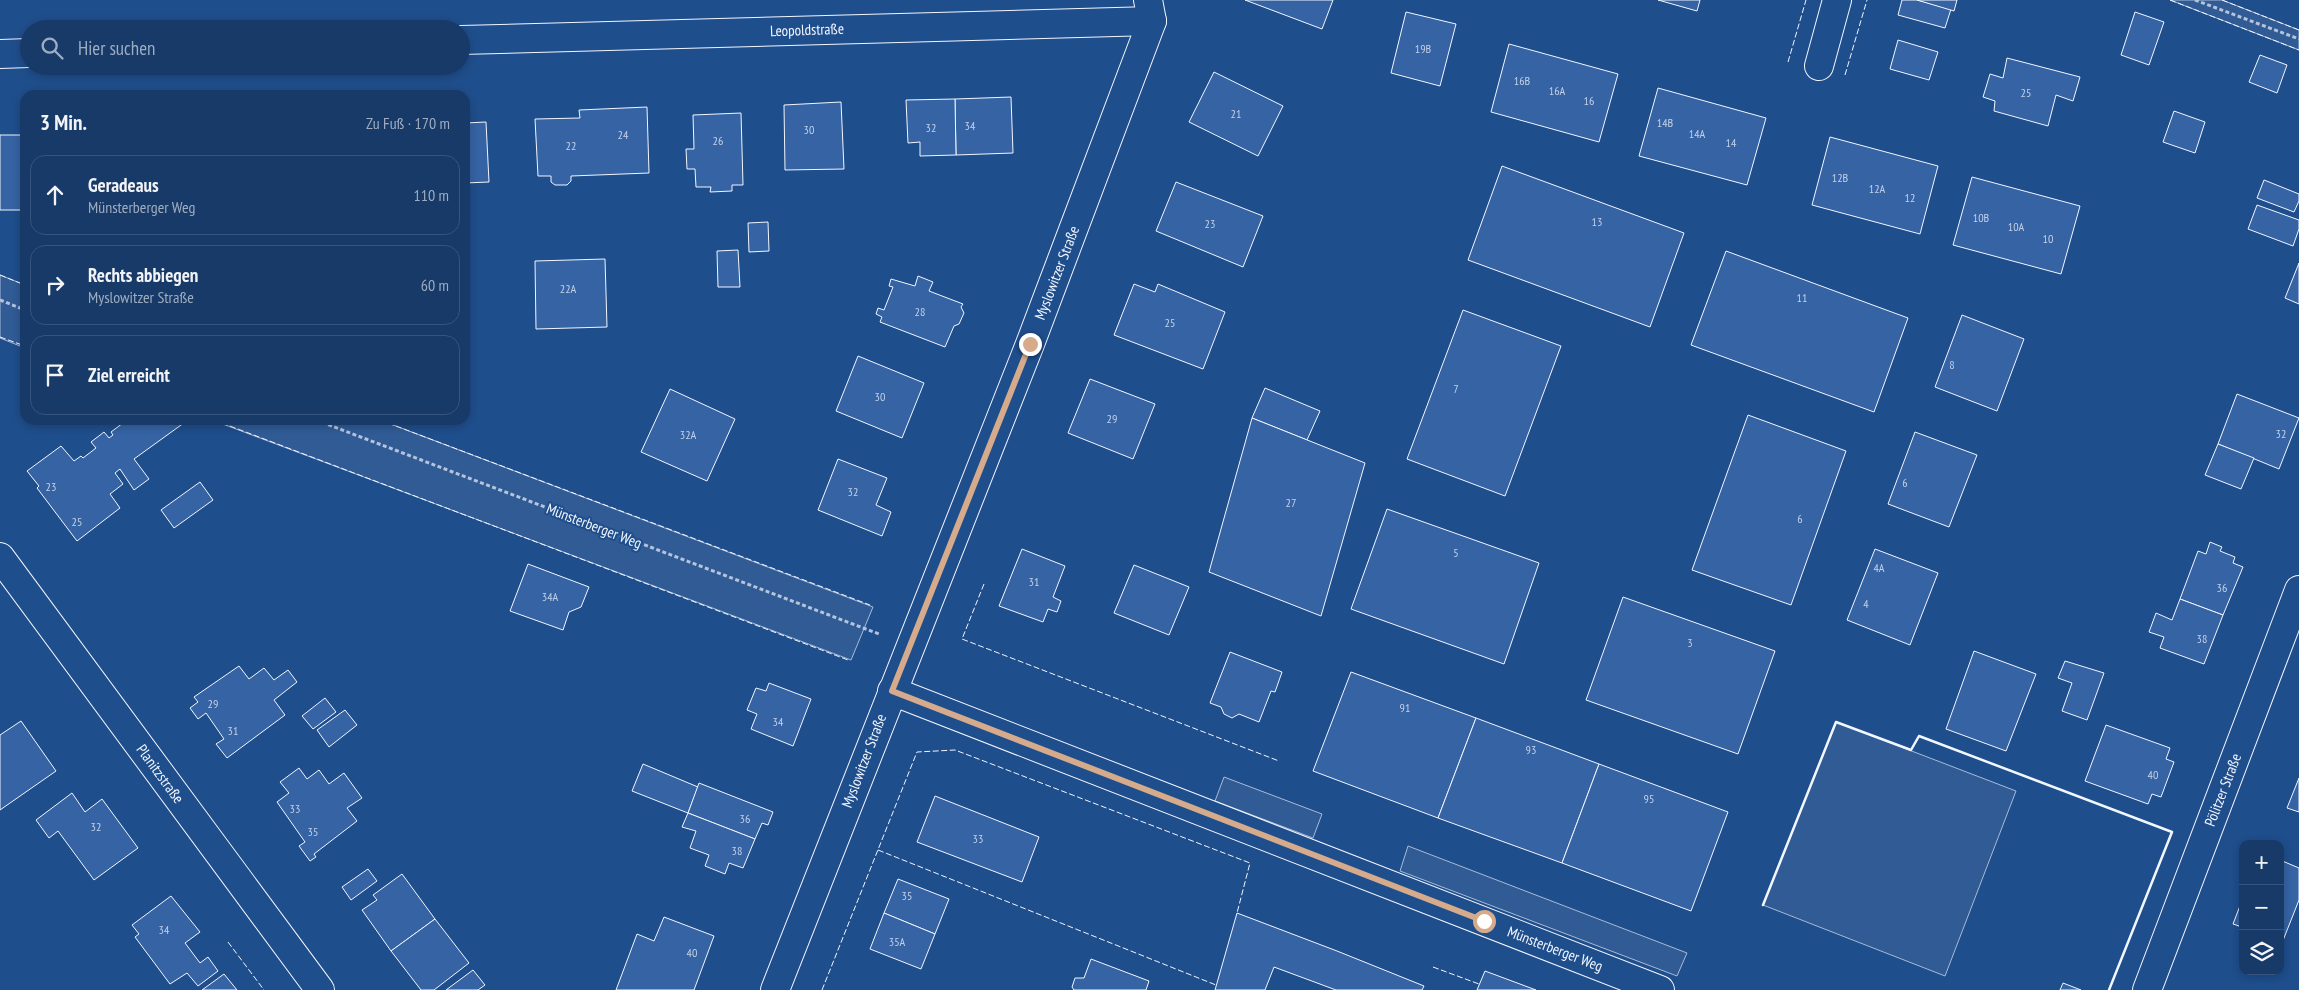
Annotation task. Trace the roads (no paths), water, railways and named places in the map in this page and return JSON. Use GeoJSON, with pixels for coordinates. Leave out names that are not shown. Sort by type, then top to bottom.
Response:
{"type":"FeatureCollection","features":[{"type":"Feature","properties":{"kind":"street"},"geometry":{"type":"LineString","coordinates":[[1819,66],[1838,0]]}},
{"type":"Feature","properties":{"kind":"street","name":"Leopoldstraße"},"geometry":{"type":"LineString","coordinates":[[470,40],[1150,10]]}},
{"type":"Feature","properties":{"kind":"street","name":"Myslowitzer Straße"},"geometry":{"type":"LineString","coordinates":[[775,990],[1030,344],[1150,10]]}},
{"type":"Feature","properties":{"kind":"street"},"geometry":{"type":"LineString","coordinates":[[0,54],[20,53]]}},
{"type":"Feature","properties":{"kind":"street","name":"Planitzstraße"},"geometry":{"type":"LineString","coordinates":[[0,557],[320,990]]}},
{"type":"Feature","properties":{"kind":"street","name":"Pölitzer Straße"},"geometry":{"type":"LineString","coordinates":[[2147,990],[2299,590]]}},
{"type":"Feature","properties":{"kind":"street","name":"Münsterberger Weg"},"geometry":{"type":"LineString","coordinates":[[892,691],[1660,990]]}}]}
